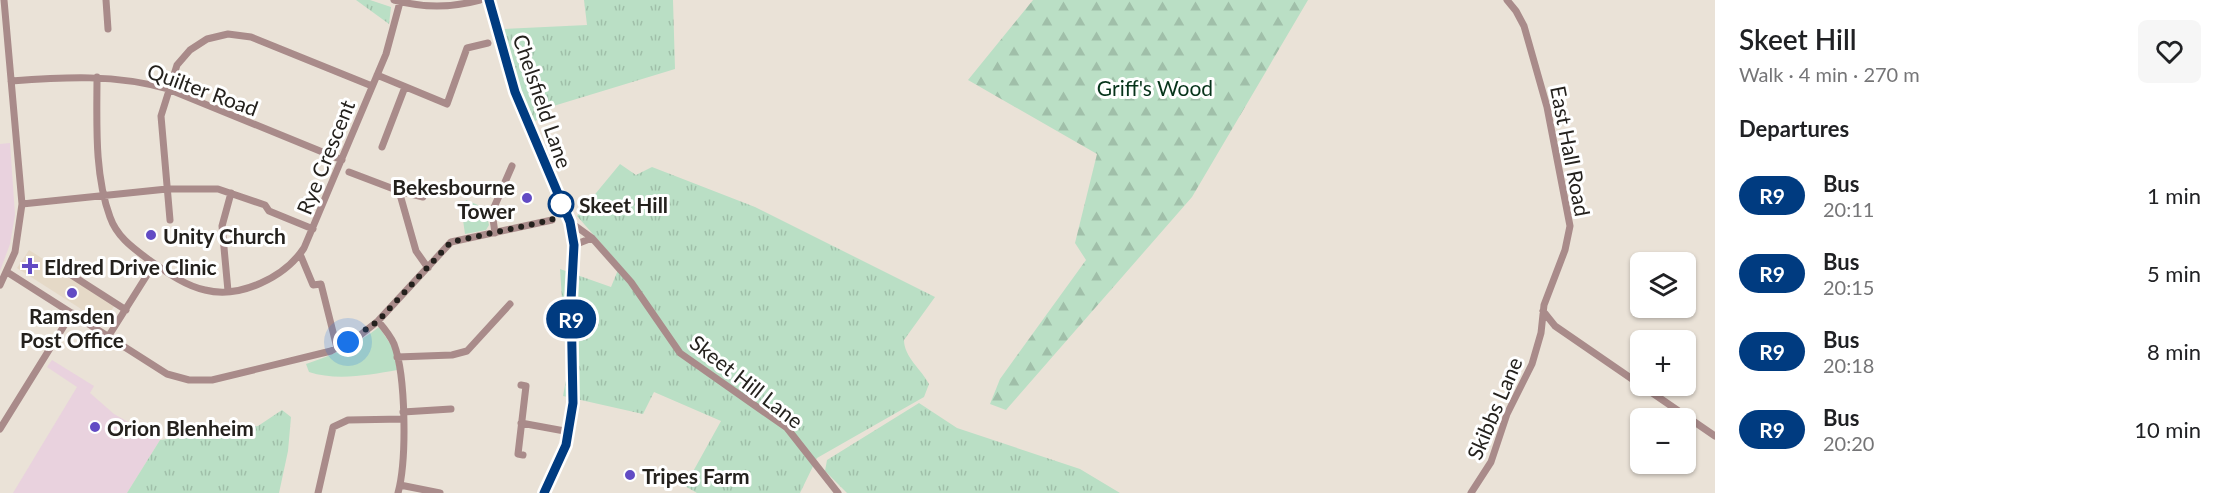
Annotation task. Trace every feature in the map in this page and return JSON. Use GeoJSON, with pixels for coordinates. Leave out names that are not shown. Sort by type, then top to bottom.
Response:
{"type":"FeatureCollection","features":[{"type":"Feature","properties":{"kind":"street"},"geometry":{"type":"LineString","coordinates":[[0,285],[19,237],[22,204],[4,0]]}},
{"type":"Feature","properties":{"kind":"street"},"geometry":{"type":"LineString","coordinates":[[106,0],[108,29]]}},
{"type":"Feature","properties":{"kind":"street"},"geometry":{"type":"LineString","coordinates":[[397,1],[429,7],[480,0]]}},
{"type":"Feature","properties":{"kind":"street","name":"Chelsfield Lane"},"geometry":{"type":"LineString","coordinates":[[489,0],[515,92],[570,222],[574,245],[571,301],[574,374],[570,432],[557,469],[544,493]]}},
{"type":"Feature","properties":{"kind":"street","name":"East Hall Road"},"geometry":{"type":"LineString","coordinates":[[1506,0],[1516,10],[1524,26],[1547,107],[1570,226],[1566,250],[1552,280],[1543,311]]}},
{"type":"Feature","properties":{"kind":"street","name":"Rye Crescent"},"geometry":{"type":"LineString","coordinates":[[98,77],[99,146],[103,194],[111,219],[126,243],[154,264],[196,288],[213,292],[228,291],[275,276],[300,254],[313,229],[391,39],[397,1]]}},
{"type":"Feature","properties":{"kind":"street"},"geometry":{"type":"LineString","coordinates":[[170,220],[161,116],[177,64],[190,50],[207,39],[228,34],[251,37],[372,86]]}},
{"type":"Feature","properties":{"kind":"street"},"geometry":{"type":"LineString","coordinates":[[377,75],[447,104],[467,48],[488,43]]}},
{"type":"Feature","properties":{"kind":"street","name":"Quilter Road"},"geometry":{"type":"LineString","coordinates":[[11,81],[98,77],[126,79],[168,89],[342,160]]}},
{"type":"Feature","properties":{"kind":"street"},"geometry":{"type":"LineString","coordinates":[[382,147],[405,87]]}},
{"type":"Feature","properties":{"kind":"street"},"geometry":{"type":"LineString","coordinates":[[495,233],[492,212],[512,166]]}},
{"type":"Feature","properties":{"kind":"street"},"geometry":{"type":"LineString","coordinates":[[349,172],[399,191],[423,197]]}},
{"type":"Feature","properties":{"kind":"street"},"geometry":{"type":"LineString","coordinates":[[22,204],[167,189],[218,189],[265,205],[269,211],[313,229]]}},
{"type":"Feature","properties":{"kind":"street"},"geometry":{"type":"LineString","coordinates":[[399,191],[416,250],[428,268]]}},
{"type":"Feature","properties":{"kind":"street"},"geometry":{"type":"LineString","coordinates":[[228,291],[222,226],[231,193]]}},
{"type":"Feature","properties":{"kind":"street"},"geometry":{"type":"LineString","coordinates":[[7,272],[167,374],[189,380],[212,380],[302,359],[337,348],[378,321],[451,242],[552,220]]}},
{"type":"Feature","properties":{"kind":"street","name":"Skeet Hill Lane"},"geometry":{"type":"LineString","coordinates":[[570,222],[592,238],[631,282],[680,353],[787,428],[838,493]]}},
{"type":"Feature","properties":{"kind":"street"},"geometry":{"type":"LineString","coordinates":[[574,245],[592,238]]}},
{"type":"Feature","properties":{"kind":"street"},"geometry":{"type":"LineString","coordinates":[[300,254],[313,285],[321,284],[337,348]]}},
{"type":"Feature","properties":{"kind":"street"},"geometry":{"type":"LineString","coordinates":[[108,337],[154,264]]}},
{"type":"Feature","properties":{"kind":"street"},"geometry":{"type":"LineString","coordinates":[[62,269],[126,310]]}},
{"type":"Feature","properties":{"kind":"street"},"geometry":{"type":"LineString","coordinates":[[397,357],[452,355],[467,351],[510,304]]}},
{"type":"Feature","properties":{"kind":"street"},"geometry":{"type":"LineString","coordinates":[[1543,311],[1552,324],[1715,436]]}},
{"type":"Feature","properties":{"kind":"street","name":"Skibbs Lane"},"geometry":{"type":"LineString","coordinates":[[1471,493],[1491,462],[1507,414],[1532,364],[1541,333],[1543,311]]}},
{"type":"Feature","properties":{"kind":"street"},"geometry":{"type":"LineString","coordinates":[[0,429],[72,313]]}},
{"type":"Feature","properties":{"kind":"street"},"geometry":{"type":"LineString","coordinates":[[378,321],[388,333],[397,357],[403,415],[398,493]]}},
{"type":"Feature","properties":{"kind":"street"},"geometry":{"type":"LineString","coordinates":[[1541,333],[1552,324]]}},
{"type":"Feature","properties":{"kind":"street"},"geometry":{"type":"LineString","coordinates":[[521,385],[526,386],[518,453],[523,455]]}},
{"type":"Feature","properties":{"kind":"street"},"geometry":{"type":"LineString","coordinates":[[318,493],[333,427],[348,420],[451,409]]}},
{"type":"Feature","properties":{"kind":"street"},"geometry":{"type":"LineString","coordinates":[[521,423],[570,432]]}},
{"type":"Feature","properties":{"kind":"street"},"geometry":{"type":"LineString","coordinates":[[400,485],[440,493]]}},
{"type":"Feature","properties":{"kind":"shaded area"},"geometry":{"type":"Polygon","coordinates":[[[10,143],[15,215],[10,244],[0,271],[0,144],[10,143]]]}},
{"type":"Feature","properties":{"kind":"shaded area"},"geometry":{"type":"Polygon","coordinates":[[[29,250],[115,305],[103,323],[17,268],[29,250]]]}},
{"type":"Feature","properties":{"kind":"shaded area","name":"Orion Blenheim"},"geometry":{"type":"Polygon","coordinates":[[[52,360],[94,386],[90,393],[114,414],[160,440],[127,493],[13,493],[77,387],[47,367],[52,360]]]}},
{"type":"Feature","properties":{"kind":"green space"},"geometry":{"type":"Polygon","coordinates":[[[356,0],[370,0],[391,7],[389,24],[356,0]]]}},
{"type":"Feature","properties":{"kind":"green space"},"geometry":{"type":"Polygon","coordinates":[[[584,0],[673,0],[675,69],[537,111],[537,120],[533,122],[520,92],[503,29],[587,25],[584,0]]]}},
{"type":"Feature","properties":{"kind":"green space","name":"Griff's Wood"},"geometry":{"type":"Polygon","coordinates":[[[1033,0],[1308,0],[1192,197],[1006,410],[990,404],[1000,379],[1086,260],[1075,243],[1097,154],[968,80],[1033,0]]]}},
{"type":"Feature","properties":{"kind":"green space"},"geometry":{"type":"Polygon","coordinates":[[[620,164],[636,175],[652,167],[755,207],[935,297],[904,340],[910,358],[929,384],[924,397],[817,458],[800,493],[697,493],[685,486],[721,421],[654,392],[643,414],[563,396],[567,375],[560,269],[611,287],[620,265],[577,216],[620,164]]]}},
{"type":"Feature","properties":{"kind":"green space"},"geometry":{"type":"Polygon","coordinates":[[[466,200],[485,208],[489,225],[486,230],[465,234],[463,220],[466,218],[463,218],[461,212],[466,200]]]}},
{"type":"Feature","properties":{"kind":"green space"},"geometry":{"type":"Polygon","coordinates":[[[379,327],[393,348],[397,370],[342,377],[309,372],[306,364],[344,349],[379,327]]]}},
{"type":"Feature","properties":{"kind":"green space"},"geometry":{"type":"Polygon","coordinates":[[[919,403],[957,428],[1080,469],[1120,493],[847,493],[825,471],[827,460],[919,403]]]}},
{"type":"Feature","properties":{"kind":"green space"},"geometry":{"type":"Polygon","coordinates":[[[282,410],[291,417],[288,451],[279,493],[127,493],[160,440],[258,426],[282,410]]]}},
{"type":"Feature","properties":{"kind":"bus line","name":"R9"},"geometry":{"type":"LineString","coordinates":[[489,0],[515,92],[555,192],[570,222],[574,245],[571,301],[574,374],[570,432],[557,469],[544,493]]}},
{"type":"Feature","properties":{"kind":"place","name":"Bekesbourne Tower"},"geometry":{"type":"Point","coordinates":[527,198]}},
{"type":"Feature","properties":{"kind":"place","name":"Skeet Hill"},"geometry":{"type":"Point","coordinates":[561,204]}},
{"type":"Feature","properties":{"kind":"place","name":"Unity Church"},"geometry":{"type":"Point","coordinates":[151,235]}},
{"type":"Feature","properties":{"kind":"place","name":"Eldred Drive Clinic"},"geometry":{"type":"Point","coordinates":[30,266]}},
{"type":"Feature","properties":{"kind":"place","name":"Ramsden Post Office"},"geometry":{"type":"Point","coordinates":[72,293]}},
{"type":"Feature","properties":{"kind":"place","name":"Orion Blenheim"},"geometry":{"type":"Point","coordinates":[95,427]}},
{"type":"Feature","properties":{"kind":"place","name":"Tripes Farm"},"geometry":{"type":"Point","coordinates":[630,475]}},
{"type":"Feature","properties":{"kind":"route"},"geometry":{"type":"LineString","coordinates":[[348,342],[378,321],[451,242],[552,220],[561,204]]}}]}
